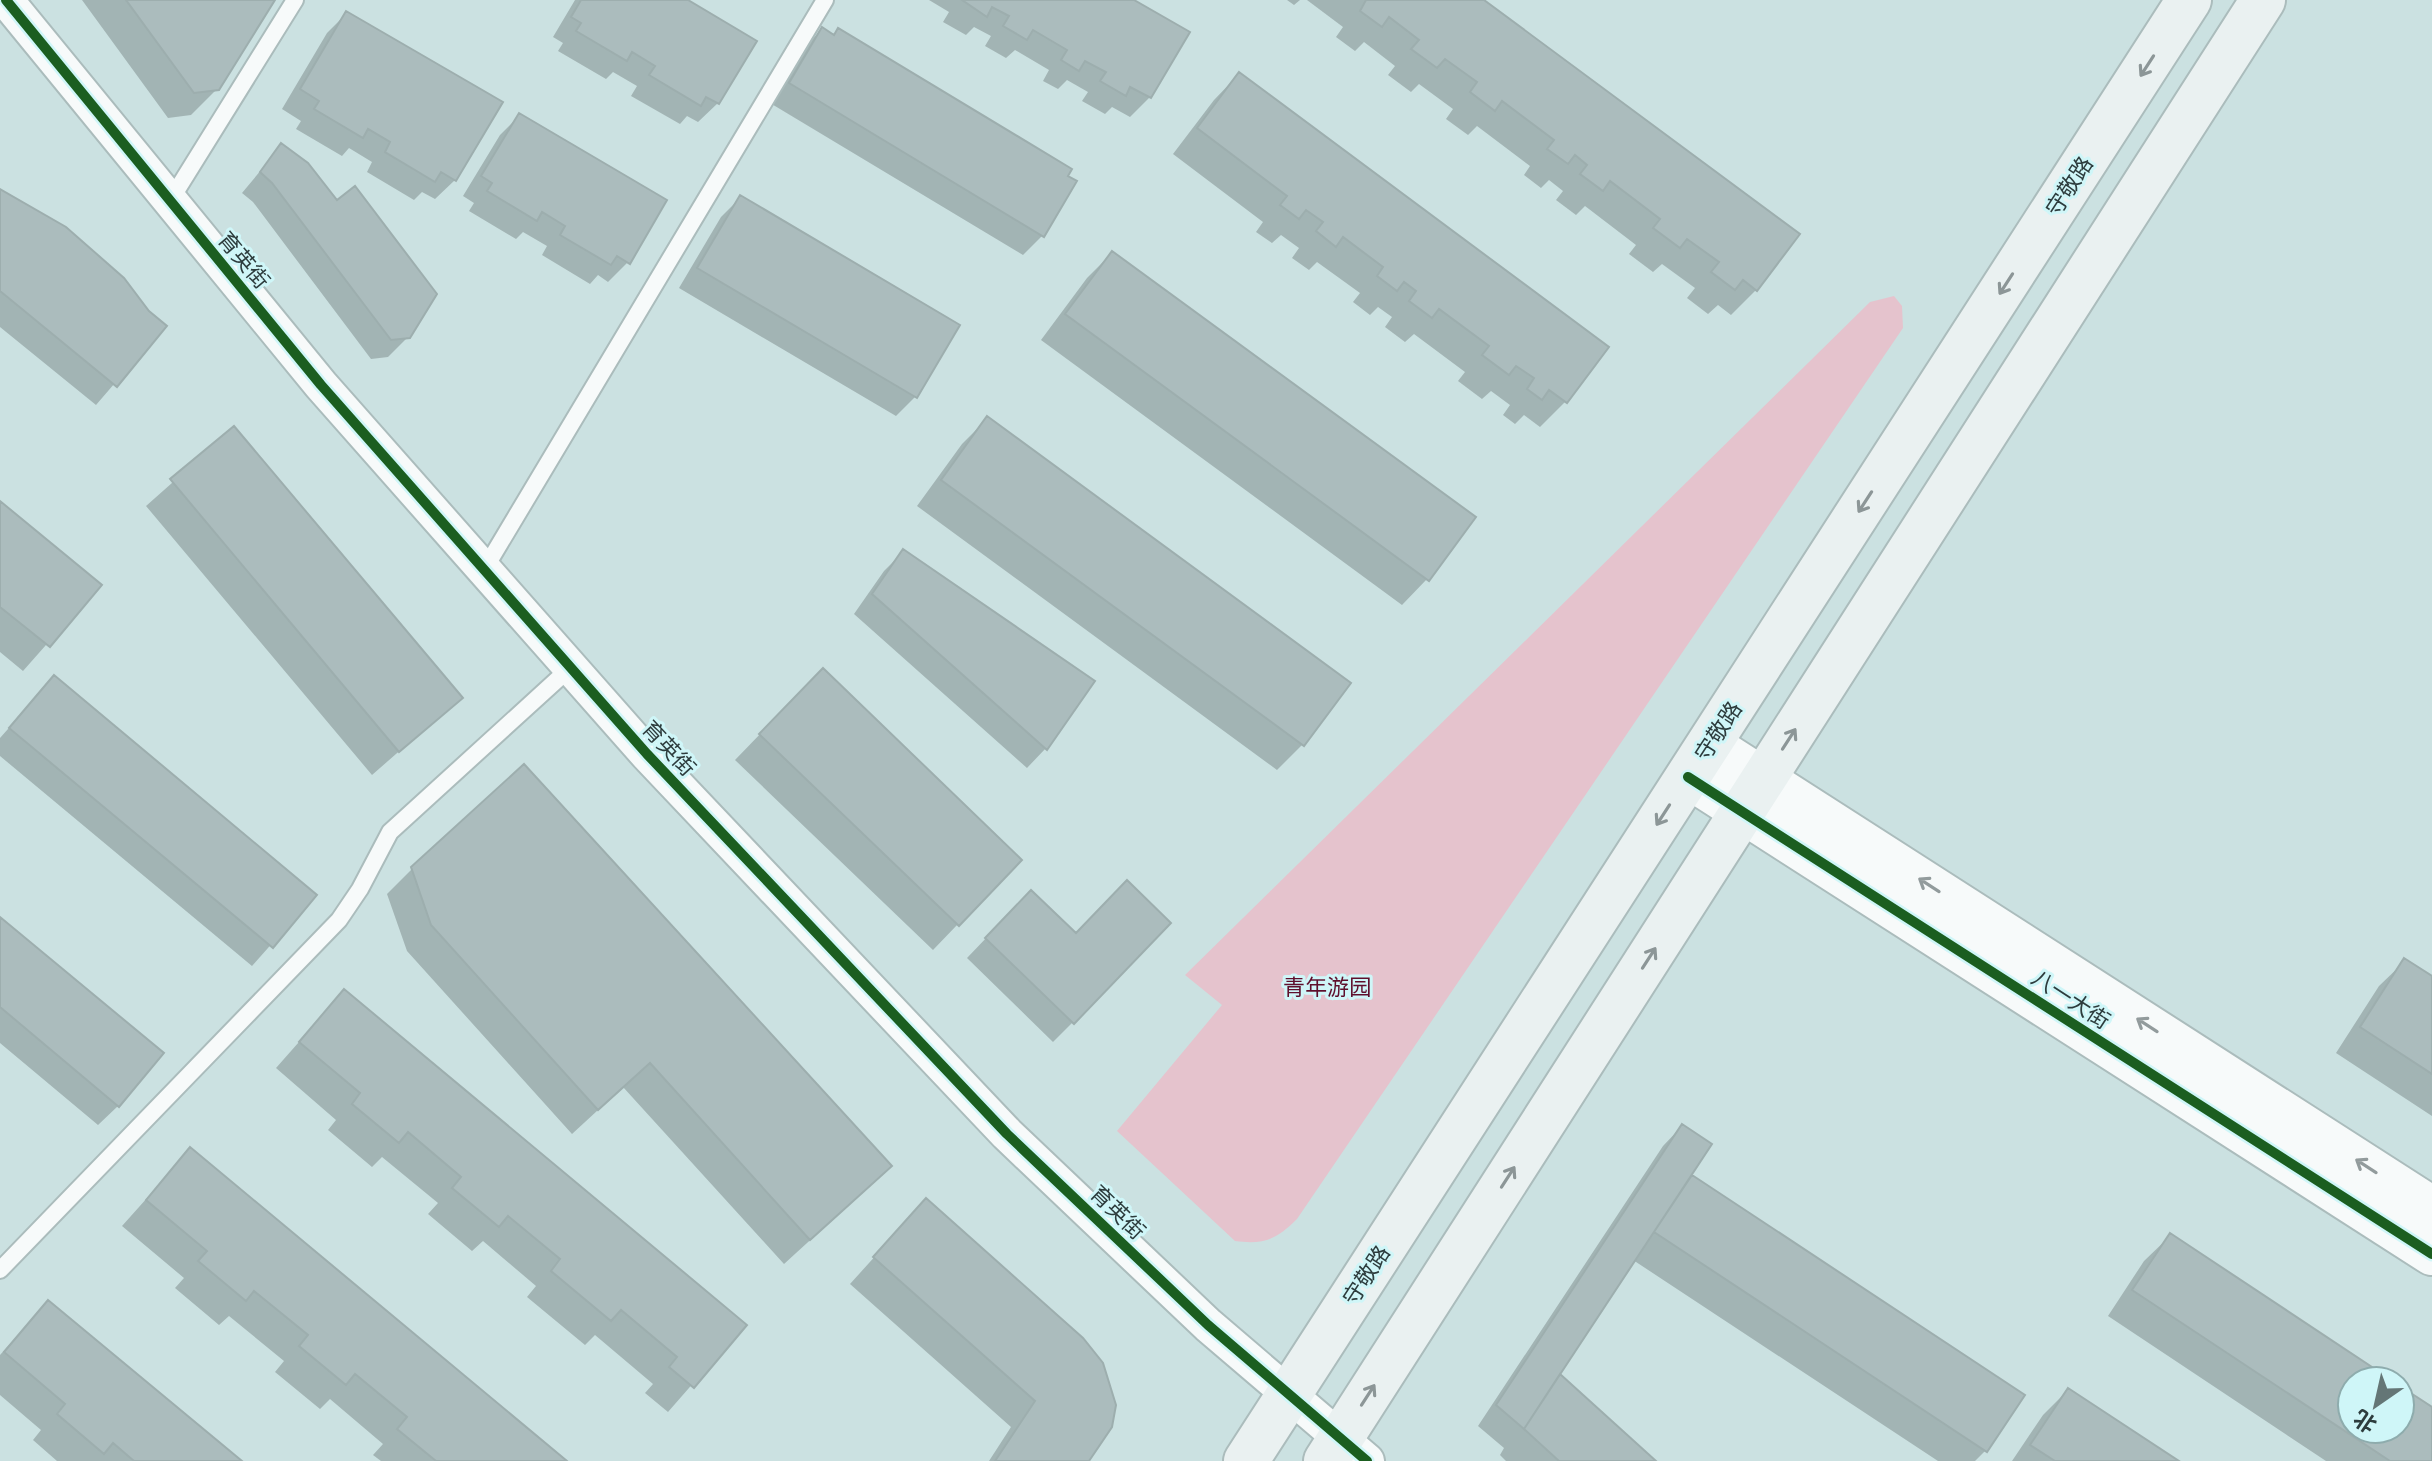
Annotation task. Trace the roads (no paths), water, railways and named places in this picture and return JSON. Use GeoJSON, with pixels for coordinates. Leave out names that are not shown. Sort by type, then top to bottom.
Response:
{"type":"FeatureCollection","features":[{"type":"Feature","properties":{"kind":"main road","name":"守敬路"},"geometry":{"type":"LineString","coordinates":[[1246,1461],[2189,0]]}},
{"type":"Feature","properties":{"kind":"main road"},"geometry":{"type":"LineString","coordinates":[[1344,1453],[1753,795],[2263,0]]}},
{"type":"Feature","properties":{"kind":"street","name":"育英街"},"geometry":{"type":"LineString","coordinates":[[6,0],[321,385],[658,766],[1007,1134],[1208,1325],[1289,1394],[1344,1453]]}},
{"type":"Feature","properties":{"kind":"street","name":"八一大街"},"geometry":{"type":"LineString","coordinates":[[1699,760],[2432,1254]]}},
{"type":"Feature","properties":{"kind":"street","name":"八一大街"},"geometry":{"type":"LineString","coordinates":[[1753,795],[2432,1208]]}},
{"type":"Feature","properties":{"kind":"lane"},"geometry":{"type":"LineString","coordinates":[[170,201],[295,0]]}},
{"type":"Feature","properties":{"kind":"lane"},"geometry":{"type":"LineString","coordinates":[[484,570],[825,0]]}},
{"type":"Feature","properties":{"kind":"lane"},"geometry":{"type":"LineString","coordinates":[[0,1270],[339,920],[360,889],[390,832],[570,668]]}},
{"type":"Feature","properties":{"kind":"park label","name":"青年游园"},"geometry":{"type":"Point","coordinates":[1327,987]}}]}
